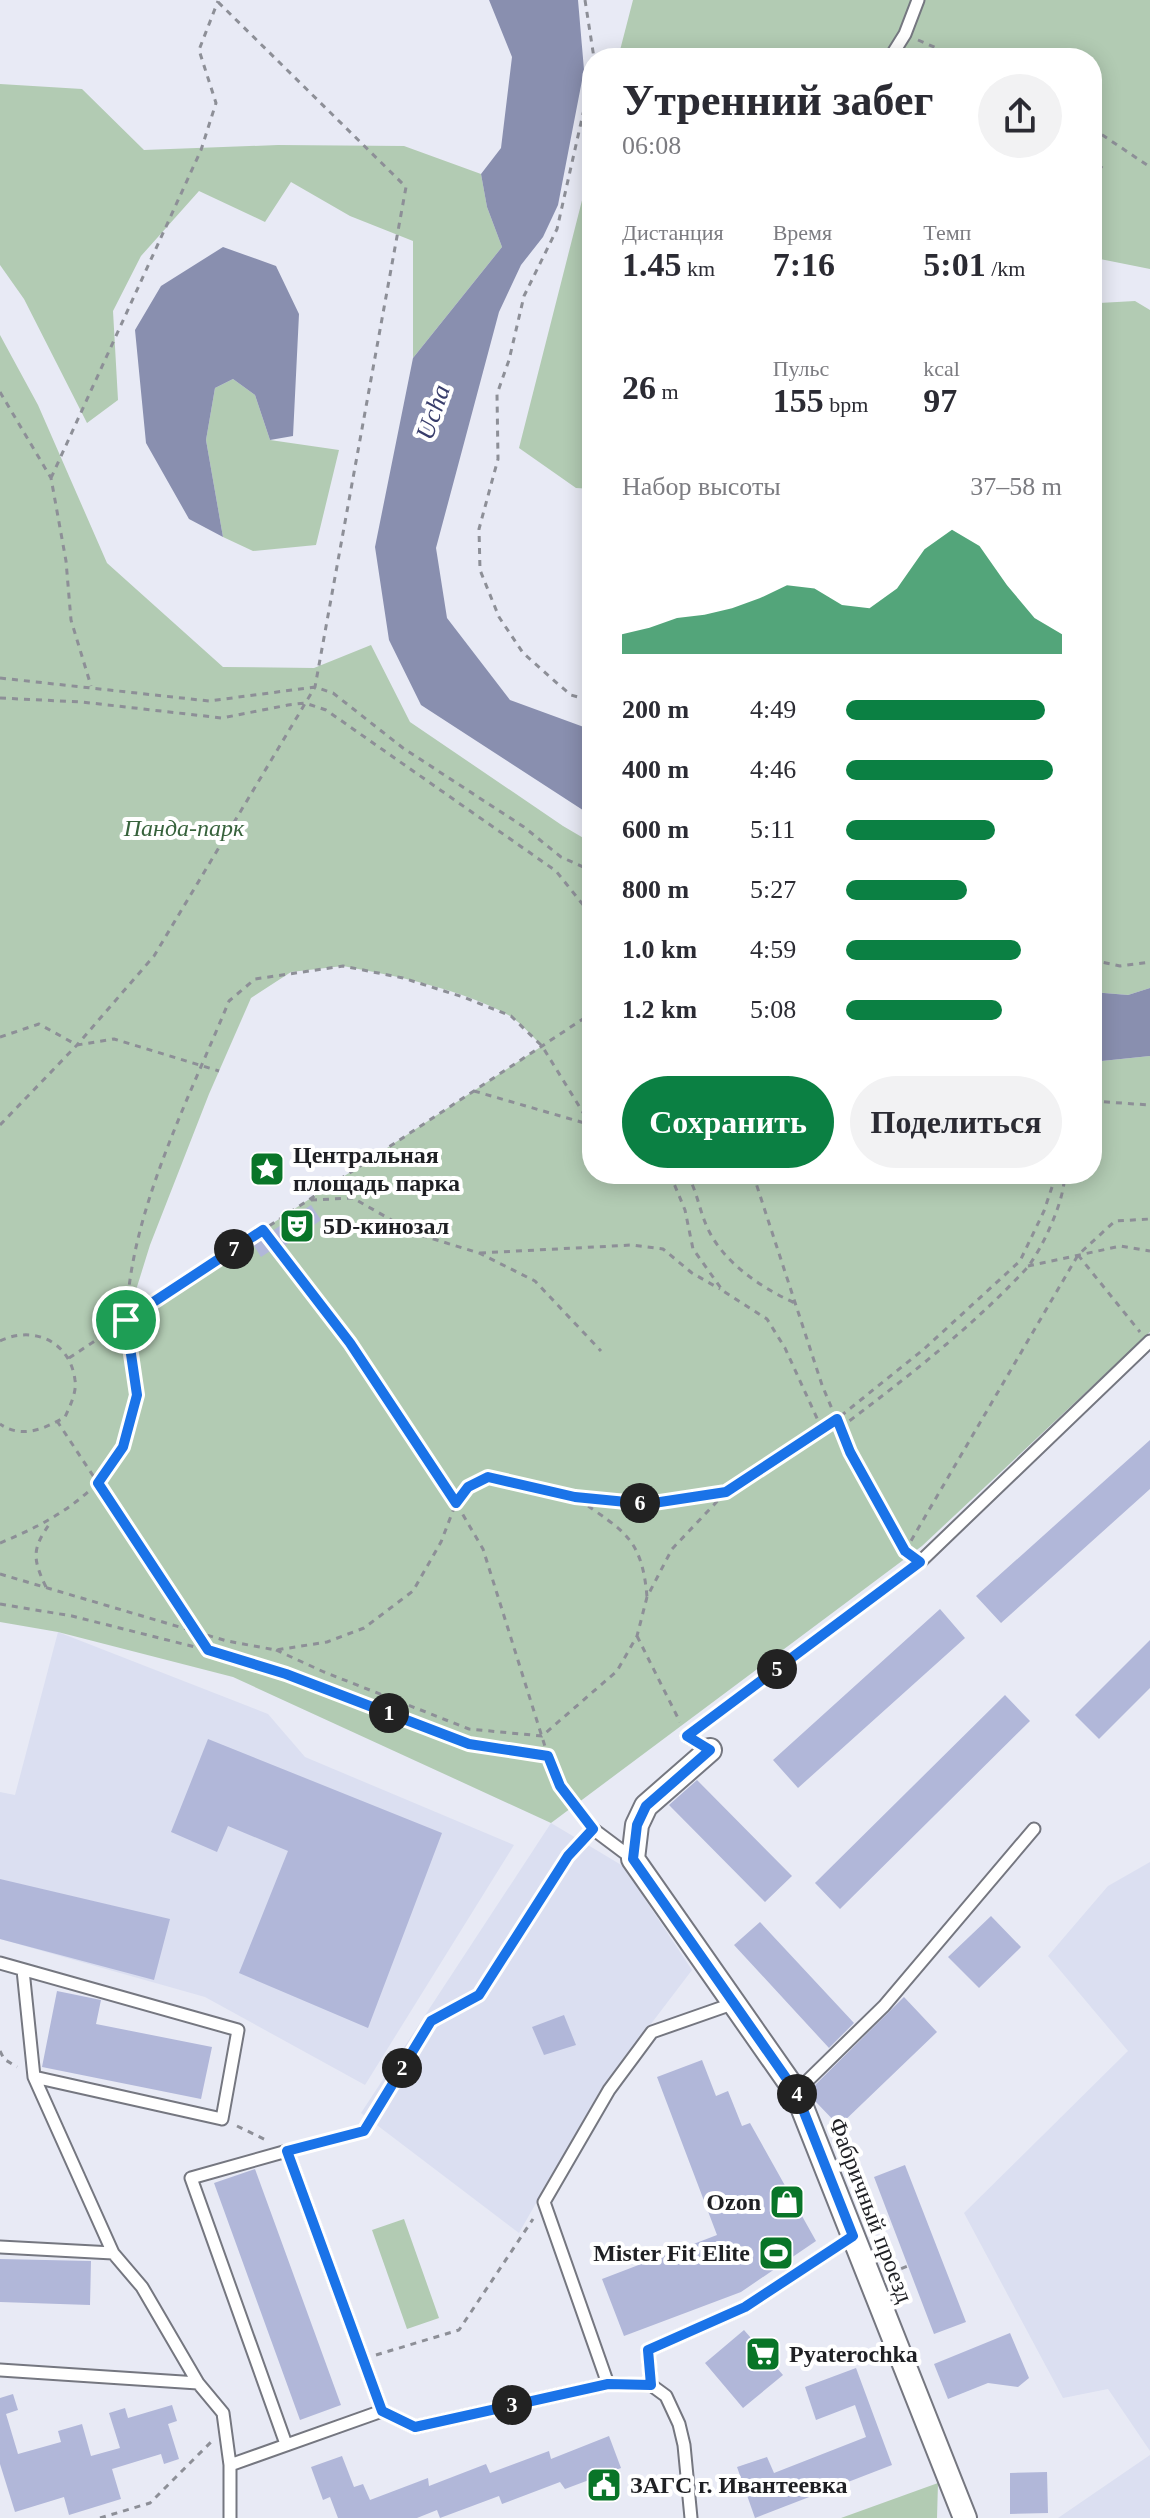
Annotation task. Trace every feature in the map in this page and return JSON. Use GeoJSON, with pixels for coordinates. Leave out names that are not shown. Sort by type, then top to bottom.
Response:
{"type":"FeatureCollection","features":[{"type":"Feature","properties":{"kind":"street"},"geometry":{"type":"LineString","coordinates":[[633,1859],[637,1825],[646,1806],[710,1750]]}},
{"type":"Feature","properties":{"kind":"street","name":"Фабричный проезд"},"geometry":{"type":"LineString","coordinates":[[633,1859],[796,2092],[965,2518]]}},
{"type":"Feature","properties":{"kind":"lane"},"geometry":{"type":"LineString","coordinates":[[896,48],[918,0]]}},
{"type":"Feature","properties":{"kind":"lane"},"geometry":{"type":"LineString","coordinates":[[710,1750],[687,1736],[920,1562],[1149,1341]]}},
{"type":"Feature","properties":{"kind":"lane"},"geometry":{"type":"LineString","coordinates":[[593,1829],[633,1859]]}},
{"type":"Feature","properties":{"kind":"lane"},"geometry":{"type":"LineString","coordinates":[[796,2092],[884,2006],[1034,1829]]}},
{"type":"Feature","properties":{"kind":"lane"},"geometry":{"type":"LineString","coordinates":[[0,1963],[238,2030],[222,2119],[34,2077]]}},
{"type":"Feature","properties":{"kind":"lane"},"geometry":{"type":"LineString","coordinates":[[23,1970],[34,2077],[113,2253],[142,2287],[198,2383],[223,2413],[230,2465],[230,2518]]}},
{"type":"Feature","properties":{"kind":"lane"},"geometry":{"type":"LineString","coordinates":[[608,2384],[544,2202],[609,2090],[652,2032],[732,2004]]}},
{"type":"Feature","properties":{"kind":"lane"},"geometry":{"type":"LineString","coordinates":[[286,2444],[191,2178],[287,2151],[382,2411],[415,2427],[608,2384],[651,2385],[666,2396],[679,2424],[691,2518]]}},
{"type":"Feature","properties":{"kind":"lane"},"geometry":{"type":"LineString","coordinates":[[651,2385],[648,2350],[745,2307],[853,2236]]}},
{"type":"Feature","properties":{"kind":"lane"},"geometry":{"type":"LineString","coordinates":[[0,2247],[113,2253]]}},
{"type":"Feature","properties":{"kind":"lane"},"geometry":{"type":"LineString","coordinates":[[0,2370],[198,2383]]}},
{"type":"Feature","properties":{"kind":"lane"},"geometry":{"type":"LineString","coordinates":[[230,2465],[382,2411]]}},
{"type":"Feature","properties":{"kind":"path"},"geometry":{"type":"LineString","coordinates":[[0,1125],[77,1045],[154,956],[315,687],[406,187],[217,0],[199,50],[216,103],[201,150],[51,478]]}},
{"type":"Feature","properties":{"kind":"path"},"geometry":{"type":"LineString","coordinates":[[585,0],[592,48]]}},
{"type":"Feature","properties":{"kind":"path"},"geometry":{"type":"LineString","coordinates":[[905,34],[936,48]]}},
{"type":"Feature","properties":{"kind":"path"},"geometry":{"type":"LineString","coordinates":[[582,118],[557,229],[524,296],[509,360],[497,394],[498,459],[479,529],[480,570],[499,617],[523,653],[571,695],[582,698]]}},
{"type":"Feature","properties":{"kind":"path"},"geometry":{"type":"LineString","coordinates":[[1102,135],[1150,167]]}},
{"type":"Feature","properties":{"kind":"path"},"geometry":{"type":"LineString","coordinates":[[0,392],[51,478],[66,561],[71,620],[91,686]]}},
{"type":"Feature","properties":{"kind":"path"},"geometry":{"type":"LineString","coordinates":[[0,678],[209,701],[315,687],[333,693],[403,748],[524,827],[561,857],[582,866]]}},
{"type":"Feature","properties":{"kind":"path"},"geometry":{"type":"LineString","coordinates":[[0,698],[82,702],[222,718],[305,703],[326,710],[556,871],[582,904]]}},
{"type":"Feature","properties":{"kind":"path"},"geometry":{"type":"LineString","coordinates":[[1102,962],[1120,966],[1150,962]]}},
{"type":"Feature","properties":{"kind":"path"},"geometry":{"type":"LineString","coordinates":[[47,1587],[36,1567],[36,1542],[54,1519],[98,1483],[123,1447],[137,1395],[126,1320],[129,1286],[148,1202],[229,1001],[255,979],[343,966],[403,978],[511,1016],[542,1046],[582,1111]]}},
{"type":"Feature","properties":{"kind":"path"},"geometry":{"type":"LineString","coordinates":[[69,1358],[582,1020]]}},
{"type":"Feature","properties":{"kind":"path"},"geometry":{"type":"LineString","coordinates":[[0,1037],[39,1024],[77,1045],[114,1039],[219,1071]]}},
{"type":"Feature","properties":{"kind":"path"},"geometry":{"type":"LineString","coordinates":[[474,1091],[582,1123]]}},
{"type":"Feature","properties":{"kind":"path"},"geometry":{"type":"LineString","coordinates":[[1102,1102],[1150,1105]]}},
{"type":"Feature","properties":{"kind":"path"},"geometry":{"type":"LineString","coordinates":[[674,1184],[685,1210],[693,1249],[723,1291]]}},
{"type":"Feature","properties":{"kind":"path"},"geometry":{"type":"LineString","coordinates":[[692,1184],[708,1229],[726,1255],[769,1292],[797,1304]]}},
{"type":"Feature","properties":{"kind":"path"},"geometry":{"type":"LineString","coordinates":[[756,1184],[822,1385],[850,1452],[905,1551],[920,1562]]}},
{"type":"Feature","properties":{"kind":"path"},"geometry":{"type":"LineString","coordinates":[[0,1574],[195,1631],[276,1650],[469,1729],[542,1736],[617,1671],[637,1636],[647,1597],[672,1549],[726,1492],[837,1419],[924,1349],[1020,1261],[1053,1184]]}},
{"type":"Feature","properties":{"kind":"path"},"geometry":{"type":"LineString","coordinates":[[840,1428],[929,1360],[1028,1266],[1054,1217],[1064,1184]]}},
{"type":"Feature","properties":{"kind":"path"},"geometry":{"type":"LineString","coordinates":[[309,1200],[353,1198],[414,1233],[479,1253],[535,1281],[601,1351]]}},
{"type":"Feature","properties":{"kind":"path"},"geometry":{"type":"LineString","coordinates":[[905,1551],[1078,1255],[1115,1221],[1150,1219]]}},
{"type":"Feature","properties":{"kind":"path"},"geometry":{"type":"LineString","coordinates":[[222,2119],[287,2151],[364,2131],[431,2021],[479,1995],[568,1856],[593,1829],[560,1786],[548,1756],[483,1549],[350,1343],[263,1230]]}},
{"type":"Feature","properties":{"kind":"path"},"geometry":{"type":"LineString","coordinates":[[479,1253],[632,1245],[663,1249],[692,1273],[767,1319],[785,1348],[822,1429]]}},
{"type":"Feature","properties":{"kind":"path"},"geometry":{"type":"LineString","coordinates":[[1028,1266],[1121,1246],[1150,1251]]}},
{"type":"Feature","properties":{"kind":"path"},"geometry":{"type":"LineString","coordinates":[[1078,1255],[1149,1341]]}},
{"type":"Feature","properties":{"kind":"path"},"geometry":{"type":"LineString","coordinates":[[0,1341],[14,1334],[40,1335],[55,1342],[69,1358],[75,1391],[65,1417],[36,1431],[19,1431],[0,1424]]}},
{"type":"Feature","properties":{"kind":"path"},"geometry":{"type":"LineString","coordinates":[[57,1421],[208,1650]]}},
{"type":"Feature","properties":{"kind":"path"},"geometry":{"type":"LineString","coordinates":[[276,1650],[327,1642],[364,1628],[413,1591],[441,1542],[456,1503],[468,1487],[488,1477],[575,1497],[647,1504],[726,1492]]}},
{"type":"Feature","properties":{"kind":"path"},"geometry":{"type":"LineString","coordinates":[[575,1497],[629,1536],[645,1566],[647,1597]]}},
{"type":"Feature","properties":{"kind":"path"},"geometry":{"type":"LineString","coordinates":[[0,1543],[54,1519]]}},
{"type":"Feature","properties":{"kind":"path"},"geometry":{"type":"LineString","coordinates":[[0,1604],[72,1616],[208,1650],[286,1674],[469,1744],[548,1756]]}},
{"type":"Feature","properties":{"kind":"path"},"geometry":{"type":"LineString","coordinates":[[637,1636],[687,1736]]}},
{"type":"Feature","properties":{"kind":"path"},"geometry":{"type":"LineString","coordinates":[[0,2051],[4,2059],[34,2077]]}},
{"type":"Feature","properties":{"kind":"path"},"geometry":{"type":"LineString","coordinates":[[364,2361],[385,2351],[459,2330],[544,2202]]}},
{"type":"Feature","properties":{"kind":"path"},"geometry":{"type":"LineString","coordinates":[[883,2277],[908,2266]]}},
{"type":"Feature","properties":{"kind":"path"},"geometry":{"type":"LineString","coordinates":[[100,2518],[150,2503],[225,2428]]}},
{"type":"Feature","properties":{"kind":"shaded area"},"geometry":{"type":"Polygon","coordinates":[[[58,1632],[268,1714],[305,1757],[514,1845],[365,2085],[205,1997],[0,1939],[0,1792],[15,1795],[58,1632]]]}},
{"type":"Feature","properties":{"kind":"shaded area"},"geometry":{"type":"Polygon","coordinates":[[[551,1823],[623,1866],[692,1970],[600,2091],[519,2233],[361,2113],[551,1823]]]}},
{"type":"Feature","properties":{"kind":"shaded area"},"geometry":{"type":"Polygon","coordinates":[[[1150,1862],[1150,2451],[1108,2389],[1063,2398],[964,2213],[1128,2051],[1048,1956],[1108,1886],[1150,1862]]]}},
{"type":"Feature","properties":{"kind":"shaded area"},"geometry":{"type":"Polygon","coordinates":[[[1150,2455],[1150,2518],[1058,2518],[1150,2455]]]}},
{"type":"Feature","properties":{"kind":"green space"},"geometry":{"type":"Polygon","coordinates":[[[633,0],[1150,0],[1150,269],[1102,259],[1102,48],[621,48],[633,0]]]}},
{"type":"Feature","properties":{"kind":"green space"},"geometry":{"type":"Polygon","coordinates":[[[0,84],[82,89],[144,150],[278,145],[404,146],[481,174],[487,207],[502,247],[413,358],[413,241],[350,216],[291,182],[265,222],[199,191],[141,256],[113,311],[118,400],[87,423],[24,299],[0,265],[0,84]]]}},
{"type":"Feature","properties":{"kind":"green space"},"geometry":{"type":"Polygon","coordinates":[[[582,200],[582,488],[576,488],[519,448],[582,200]]]}},
{"type":"Feature","properties":{"kind":"green space"},"geometry":{"type":"Polygon","coordinates":[[[1135,301],[1150,310],[1150,988],[1128,995],[1102,993],[1102,303],[1135,301]]]}},
{"type":"Feature","properties":{"kind":"green space","name":"Панда-парк"},"geometry":{"type":"Polygon","coordinates":[[[0,335],[38,405],[107,563],[223,667],[314,668],[371,645],[410,722],[582,837],[582,1184],[1102,1184],[1102,1061],[1150,1056],[1150,1332],[922,1546],[551,1823],[233,1677],[58,1632],[0,1622],[0,335]],[[343,966],[291,972],[251,998],[209,1094],[150,1245],[127,1319],[542,1046],[514,1019],[471,998],[343,966]]]}},
{"type":"Feature","properties":{"kind":"green space"},"geometry":{"type":"Polygon","coordinates":[[[233,379],[255,395],[270,440],[339,450],[316,545],[253,551],[223,537],[206,440],[215,388],[233,379]]]}},
{"type":"Feature","properties":{"kind":"green space"},"geometry":{"type":"Polygon","coordinates":[[[404,2219],[439,2318],[407,2329],[372,2230],[404,2219]]]}},
{"type":"Feature","properties":{"kind":"green space"},"geometry":{"type":"Polygon","coordinates":[[[938,2483],[937,2518],[841,2518],[938,2483]]]}},
{"type":"Feature","properties":{"kind":"water","name":"Ucha"},"geometry":{"type":"Polygon","coordinates":[[[489,0],[578,0],[582,80],[558,205],[543,237],[521,265],[499,312],[436,548],[447,618],[510,700],[582,726],[582,810],[421,705],[389,640],[375,547],[413,358],[502,247],[487,207],[481,174],[501,148],[512,57],[489,0]]]}},
{"type":"Feature","properties":{"kind":"water"},"geometry":{"type":"Polygon","coordinates":[[[223,247],[276,266],[299,314],[293,436],[270,440],[255,395],[233,379],[215,388],[206,440],[223,537],[189,519],[146,443],[135,330],[161,286],[223,247]]]}},
{"type":"Feature","properties":{"kind":"water"},"geometry":{"type":"Polygon","coordinates":[[[1150,988],[1150,1056],[1102,1061],[1102,993],[1128,995],[1150,988]]]}},
{"type":"Feature","properties":{"kind":"building","name":"5D-кинозал"},"geometry":{"type":"Polygon","coordinates":[[[311,1205],[321,1220],[283,1247],[281,1244],[261,1257],[253,1244],[311,1205]]]}},
{"type":"Feature","properties":{"kind":"building"},"geometry":{"type":"Polygon","coordinates":[[[1150,1440],[1150,1489],[1001,1623],[976,1596],[1150,1440]]]}},
{"type":"Feature","properties":{"kind":"building"},"geometry":{"type":"Polygon","coordinates":[[[940,1609],[965,1638],[798,1788],[773,1760],[940,1609]]]}},
{"type":"Feature","properties":{"kind":"building"},"geometry":{"type":"Polygon","coordinates":[[[1150,1640],[1150,1688],[1099,1739],[1075,1715],[1150,1640]]]}},
{"type":"Feature","properties":{"kind":"building"},"geometry":{"type":"Polygon","coordinates":[[[1005,1695],[1030,1721],[840,1909],[815,1883],[1005,1695]]]}},
{"type":"Feature","properties":{"kind":"building"},"geometry":{"type":"Polygon","coordinates":[[[208,1739],[442,1833],[368,2028],[239,1973],[288,1851],[228,1826],[217,1852],[171,1832],[208,1739]]]}},
{"type":"Feature","properties":{"kind":"building"},"geometry":{"type":"Polygon","coordinates":[[[697,1780],[792,1876],[765,1902],[669,1805],[697,1780]]]}},
{"type":"Feature","properties":{"kind":"building"},"geometry":{"type":"Polygon","coordinates":[[[0,1879],[170,1919],[154,1980],[0,1939],[0,1879]]]}},
{"type":"Feature","properties":{"kind":"building"},"geometry":{"type":"Polygon","coordinates":[[[991,1916],[1021,1947],[979,1988],[948,1957],[991,1916]]]}},
{"type":"Feature","properties":{"kind":"building"},"geometry":{"type":"Polygon","coordinates":[[[760,1922],[854,2023],[829,2048],[734,1945],[760,1922]]]}},
{"type":"Feature","properties":{"kind":"building"},"geometry":{"type":"Polygon","coordinates":[[[57,1991],[101,2000],[96,2024],[212,2047],[201,2099],[42,2067],[57,1991]]]}},
{"type":"Feature","properties":{"kind":"building"},"geometry":{"type":"Polygon","coordinates":[[[904,1997],[937,2032],[839,2126],[815,2101],[810,2090],[904,1997]]]}},
{"type":"Feature","properties":{"kind":"building"},"geometry":{"type":"Polygon","coordinates":[[[564,2015],[576,2045],[544,2055],[532,2027],[564,2015]]]}},
{"type":"Feature","properties":{"kind":"building"},"geometry":{"type":"Polygon","coordinates":[[[702,2060],[716,2096],[728,2091],[742,2126],[750,2123],[816,2241],[741,2292],[624,2336],[602,2279],[717,2235],[657,2077],[702,2060]]]}},
{"type":"Feature","properties":{"kind":"building"},"geometry":{"type":"Polygon","coordinates":[[[905,2165],[966,2322],[934,2334],[874,2177],[905,2165]]]}},
{"type":"Feature","properties":{"kind":"building"},"geometry":{"type":"Polygon","coordinates":[[[255,2169],[341,2405],[300,2420],[214,2183],[255,2169]]]}},
{"type":"Feature","properties":{"kind":"building"},"geometry":{"type":"Polygon","coordinates":[[[0,2259],[91,2261],[90,2305],[0,2302],[0,2259]]]}},
{"type":"Feature","properties":{"kind":"building"},"geometry":{"type":"Polygon","coordinates":[[[744,2330],[783,2375],[743,2408],[705,2363],[744,2330]]]}},
{"type":"Feature","properties":{"kind":"building"},"geometry":{"type":"Polygon","coordinates":[[[1010,2333],[1029,2378],[1018,2387],[988,2383],[948,2399],[934,2364],[1010,2333]]]}},
{"type":"Feature","properties":{"kind":"building"},"geometry":{"type":"Polygon","coordinates":[[[856,2368],[892,2465],[755,2518],[737,2467],[767,2457],[774,2473],[866,2437],[855,2405],[816,2420],[805,2387],[856,2368]]]}},
{"type":"Feature","properties":{"kind":"building"},"geometry":{"type":"Polygon","coordinates":[[[13,2394],[18,2410],[6,2414],[18,2454],[61,2442],[58,2431],[82,2424],[91,2456],[120,2448],[109,2413],[125,2408],[128,2418],[172,2405],[177,2421],[168,2424],[179,2459],[164,2464],[161,2454],[112,2469],[121,2499],[69,2515],[64,2497],[15,2512],[0,2464],[0,2398],[13,2394]]]}},
{"type":"Feature","properties":{"kind":"building"},"geometry":{"type":"Polygon","coordinates":[[[609,2436],[621,2468],[565,2489],[560,2482],[502,2504],[499,2496],[440,2518],[437,2510],[417,2518],[338,2518],[330,2497],[323,2500],[311,2467],[342,2456],[354,2487],[363,2484],[370,2500],[428,2478],[429,2486],[486,2464],[490,2473],[549,2451],[551,2459],[609,2436]]]}},
{"type":"Feature","properties":{"kind":"building"},"geometry":{"type":"Polygon","coordinates":[[[1047,2472],[1048,2513],[1010,2514],[1010,2473],[1047,2472]]]}},
{"type":"Feature","properties":{"kind":"place","name":"Центральная площадь парка"},"geometry":{"type":"Point","coordinates":[267,1169]}},
{"type":"Feature","properties":{"kind":"place","name":"5D-кинозал"},"geometry":{"type":"Point","coordinates":[297,1226]}},
{"type":"Feature","properties":{"kind":"place","name":"Ozon"},"geometry":{"type":"Point","coordinates":[787,2202]}},
{"type":"Feature","properties":{"kind":"place","name":"Mister Fit Elite"},"geometry":{"type":"Point","coordinates":[776,2253]}},
{"type":"Feature","properties":{"kind":"place","name":"Pyaterochka"},"geometry":{"type":"Point","coordinates":[763,2354]}},
{"type":"Feature","properties":{"kind":"place","name":"ЗАГС г. Ивантеевка"},"geometry":{"type":"Point","coordinates":[604,2485]}},
{"type":"Feature","properties":{"kind":"route"},"geometry":{"type":"LineString","coordinates":[[263,1230],[350,1343],[456,1503],[468,1487],[488,1477],[575,1497],[647,1504],[726,1492],[837,1419],[850,1452],[905,1551],[920,1562],[687,1736],[710,1750],[646,1806],[637,1825],[633,1859],[796,2092],[853,2236],[745,2307],[648,2350],[651,2385],[608,2384],[415,2427],[382,2411],[287,2151],[364,2131],[431,2021],[479,1995],[568,1856],[593,1829],[560,1786],[548,1756],[469,1744],[286,1674],[208,1650],[98,1483],[123,1447],[137,1395],[126,1320],[263,1230]]}}]}
